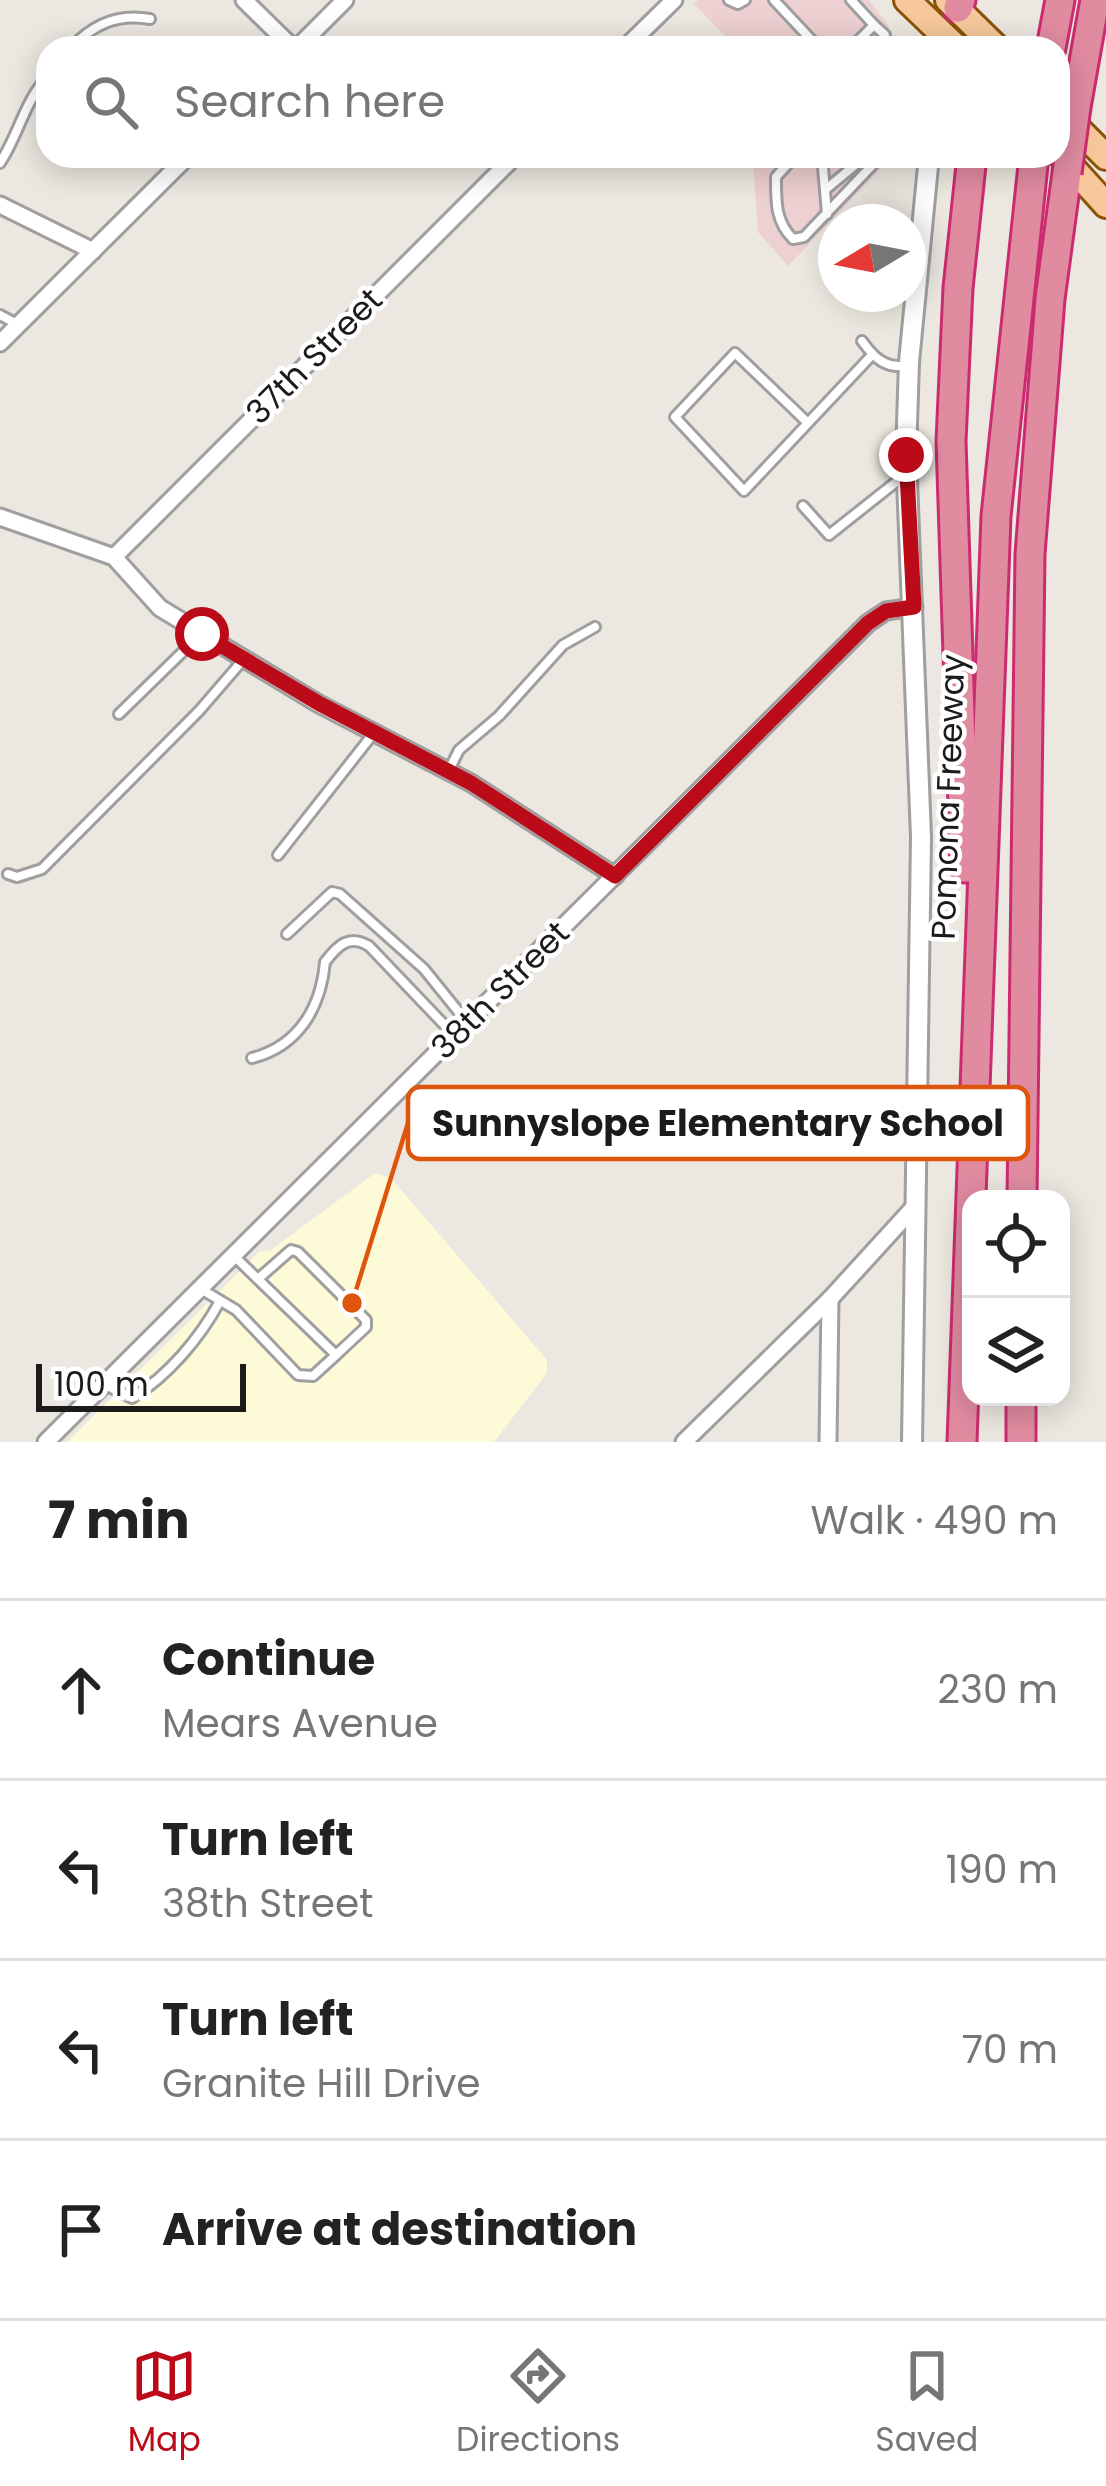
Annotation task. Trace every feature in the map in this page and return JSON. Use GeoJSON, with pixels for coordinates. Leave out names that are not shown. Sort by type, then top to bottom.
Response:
{"type":"FeatureCollection","features":[{"type":"Feature","properties":{"kind":"highway"},"geometry":{"type":"LineString","coordinates":[[1053,36],[1060,0]]}},
{"type":"Feature","properties":{"kind":"highway"},"geometry":{"type":"LineString","coordinates":[[1070,96],[1095,0]]}},
{"type":"Feature","properties":{"kind":"highway"},"geometry":{"type":"LineString","coordinates":[[971,168],[957,307],[951,442],[961,790],[974,1028]]}},
{"type":"Feature","properties":{"kind":"highway","name":"Pomona Freeway"},"geometry":{"type":"LineString","coordinates":[[962,1442],[996,516],[1033,168]]}},
{"type":"Feature","properties":{"kind":"highway"},"geometry":{"type":"LineString","coordinates":[[1022,1190],[1030,554],[1062,168]]}},
{"type":"Feature","properties":{"kind":"highway"},"geometry":{"type":"LineString","coordinates":[[1021,1406],[1021,1442]]}},
{"type":"Feature","properties":{"kind":"main road"},"geometry":{"type":"LineString","coordinates":[[908,0],[939,36]]}},
{"type":"Feature","properties":{"kind":"main road"},"geometry":{"type":"LineString","coordinates":[[956,3],[986,36]]}},
{"type":"Feature","properties":{"kind":"main road"},"geometry":{"type":"LineString","coordinates":[[1070,112],[1106,157]]}},
{"type":"Feature","properties":{"kind":"main road"},"geometry":{"type":"LineString","coordinates":[[1067,168],[1106,205]]}},
{"type":"Feature","properties":{"kind":"street"},"geometry":{"type":"LineString","coordinates":[[244,0],[282,36]]}},
{"type":"Feature","properties":{"kind":"street"},"geometry":{"type":"LineString","coordinates":[[308,36],[345,0]]}},
{"type":"Feature","properties":{"kind":"street"},"geometry":{"type":"LineString","coordinates":[[637,36],[674,0]]}},
{"type":"Feature","properties":{"kind":"street"},"geometry":{"type":"LineString","coordinates":[[948,36],[956,3]]}},
{"type":"Feature","properties":{"kind":"street"},"geometry":{"type":"LineString","coordinates":[[0,343],[176,168]]}},
{"type":"Feature","properties":{"kind":"street","name":"37th Street"},"geometry":{"type":"LineString","coordinates":[[114,557],[503,168]]}},
{"type":"Feature","properties":{"kind":"street"},"geometry":{"type":"LineString","coordinates":[[912,1442],[921,838],[907,473],[909,366],[928,168]]}},
{"type":"Feature","properties":{"kind":"street"},"geometry":{"type":"LineString","coordinates":[[0,206],[93,250]]}},
{"type":"Feature","properties":{"kind":"street"},"geometry":{"type":"LineString","coordinates":[[0,517],[114,557],[160,608],[448,771],[615,876]]}},
{"type":"Feature","properties":{"kind":"street","name":"38th Street"},"geometry":{"type":"LineString","coordinates":[[46,1442],[868,623],[886,611],[914,607]]}},
{"type":"Feature","properties":{"kind":"street"},"geometry":{"type":"LineString","coordinates":[[683,1442],[830,1299],[914,1207]]}},
{"type":"Feature","properties":{"kind":"street"},"geometry":{"type":"LineString","coordinates":[[828,1442],[830,1299]]}},
{"type":"Feature","properties":{"kind":"lane"},"geometry":{"type":"LineString","coordinates":[[729,0],[738,4],[745,0]]}},
{"type":"Feature","properties":{"kind":"lane"},"geometry":{"type":"LineString","coordinates":[[774,0],[808,36]]}},
{"type":"Feature","properties":{"kind":"lane"},"geometry":{"type":"LineString","coordinates":[[851,0],[885,36]]}},
{"type":"Feature","properties":{"kind":"lane"},"geometry":{"type":"LineString","coordinates":[[84,36],[118,17],[150,19]]}},
{"type":"Feature","properties":{"kind":"lane"},"geometry":{"type":"LineString","coordinates":[[863,36],[874,25]]}},
{"type":"Feature","properties":{"kind":"lane"},"geometry":{"type":"LineString","coordinates":[[0,163],[24,106],[36,91]]}},
{"type":"Feature","properties":{"kind":"lane"},"geometry":{"type":"LineString","coordinates":[[784,168],[776,177],[776,211],[783,229],[793,239],[804,237],[818,224]]}},
{"type":"Feature","properties":{"kind":"lane"},"geometry":{"type":"LineString","coordinates":[[823,168],[826,204]]}},
{"type":"Feature","properties":{"kind":"lane"},"geometry":{"type":"LineString","coordinates":[[824,190],[851,168]]}},
{"type":"Feature","properties":{"kind":"lane"},"geometry":{"type":"LineString","coordinates":[[837,204],[870,168]]}},
{"type":"Feature","properties":{"kind":"lane"},"geometry":{"type":"LineString","coordinates":[[0,315],[18,325]]}},
{"type":"Feature","properties":{"kind":"lane"},"geometry":{"type":"LineString","coordinates":[[862,341],[890,368],[909,366]]}},
{"type":"Feature","properties":{"kind":"lane"},"geometry":{"type":"LineString","coordinates":[[808,423],[735,352],[675,417],[744,491],[808,423],[872,355]]}},
{"type":"Feature","properties":{"kind":"lane"},"geometry":{"type":"LineString","coordinates":[[803,506],[829,535],[907,473]]}},
{"type":"Feature","properties":{"kind":"lane"},"geometry":{"type":"LineString","coordinates":[[448,771],[459,750],[499,716],[563,645],[595,627]]}},
{"type":"Feature","properties":{"kind":"lane"},"geometry":{"type":"LineString","coordinates":[[119,714],[201,633]]}},
{"type":"Feature","properties":{"kind":"lane"},"geometry":{"type":"LineString","coordinates":[[8,874],[17,877],[41,868],[199,711],[244,659]]}},
{"type":"Feature","properties":{"kind":"lane"},"geometry":{"type":"LineString","coordinates":[[278,855],[374,733]]}},
{"type":"Feature","properties":{"kind":"lane"},"geometry":{"type":"LineString","coordinates":[[287,934],[324,898],[332,892],[340,894],[424,969],[461,1029]]}},
{"type":"Feature","properties":{"kind":"lane"},"geometry":{"type":"LineString","coordinates":[[252,1058],[289,1042],[322,995],[325,962],[347,940],[369,946],[461,1029]]}},
{"type":"Feature","properties":{"kind":"lane"},"geometry":{"type":"LineString","coordinates":[[200,1288],[236,1310],[298,1375],[314,1376],[366,1327],[366,1320],[298,1252],[291,1250],[258,1280]]}},
{"type":"Feature","properties":{"kind":"lane"},"geometry":{"type":"LineString","coordinates":[[233,1256],[336,1355]]}},
{"type":"Feature","properties":{"kind":"lane"},"geometry":{"type":"LineString","coordinates":[[104,1385],[132,1397],[148,1388],[206,1328],[220,1301]]}},
{"type":"Feature","properties":{"kind":"shaded area"},"geometry":{"type":"Polygon","coordinates":[[[698,0],[869,0],[889,26],[889,36],[725,36],[694,4],[698,0]]]}},
{"type":"Feature","properties":{"kind":"shaded area"},"geometry":{"type":"Polygon","coordinates":[[[753,168],[882,168],[847,204],[818,204],[818,235],[788,266],[758,232],[753,168]]]}},
{"type":"Feature","properties":{"kind":"shaded area"},"geometry":{"type":"Polygon","coordinates":[[[375,1173],[398,1186],[547,1360],[547,1373],[494,1442],[67,1442],[259,1252],[271,1250],[375,1173]]]}},
{"type":"Feature","properties":{"kind":"place","name":"Sunnyslope Elementary School"},"geometry":{"type":"Point","coordinates":[352,1303]}},
{"type":"Feature","properties":{"kind":"route"},"geometry":{"type":"LineString","coordinates":[[202,634],[320,704],[471,783],[615,876],[868,623],[886,611],[914,607],[906,455]]}}]}
